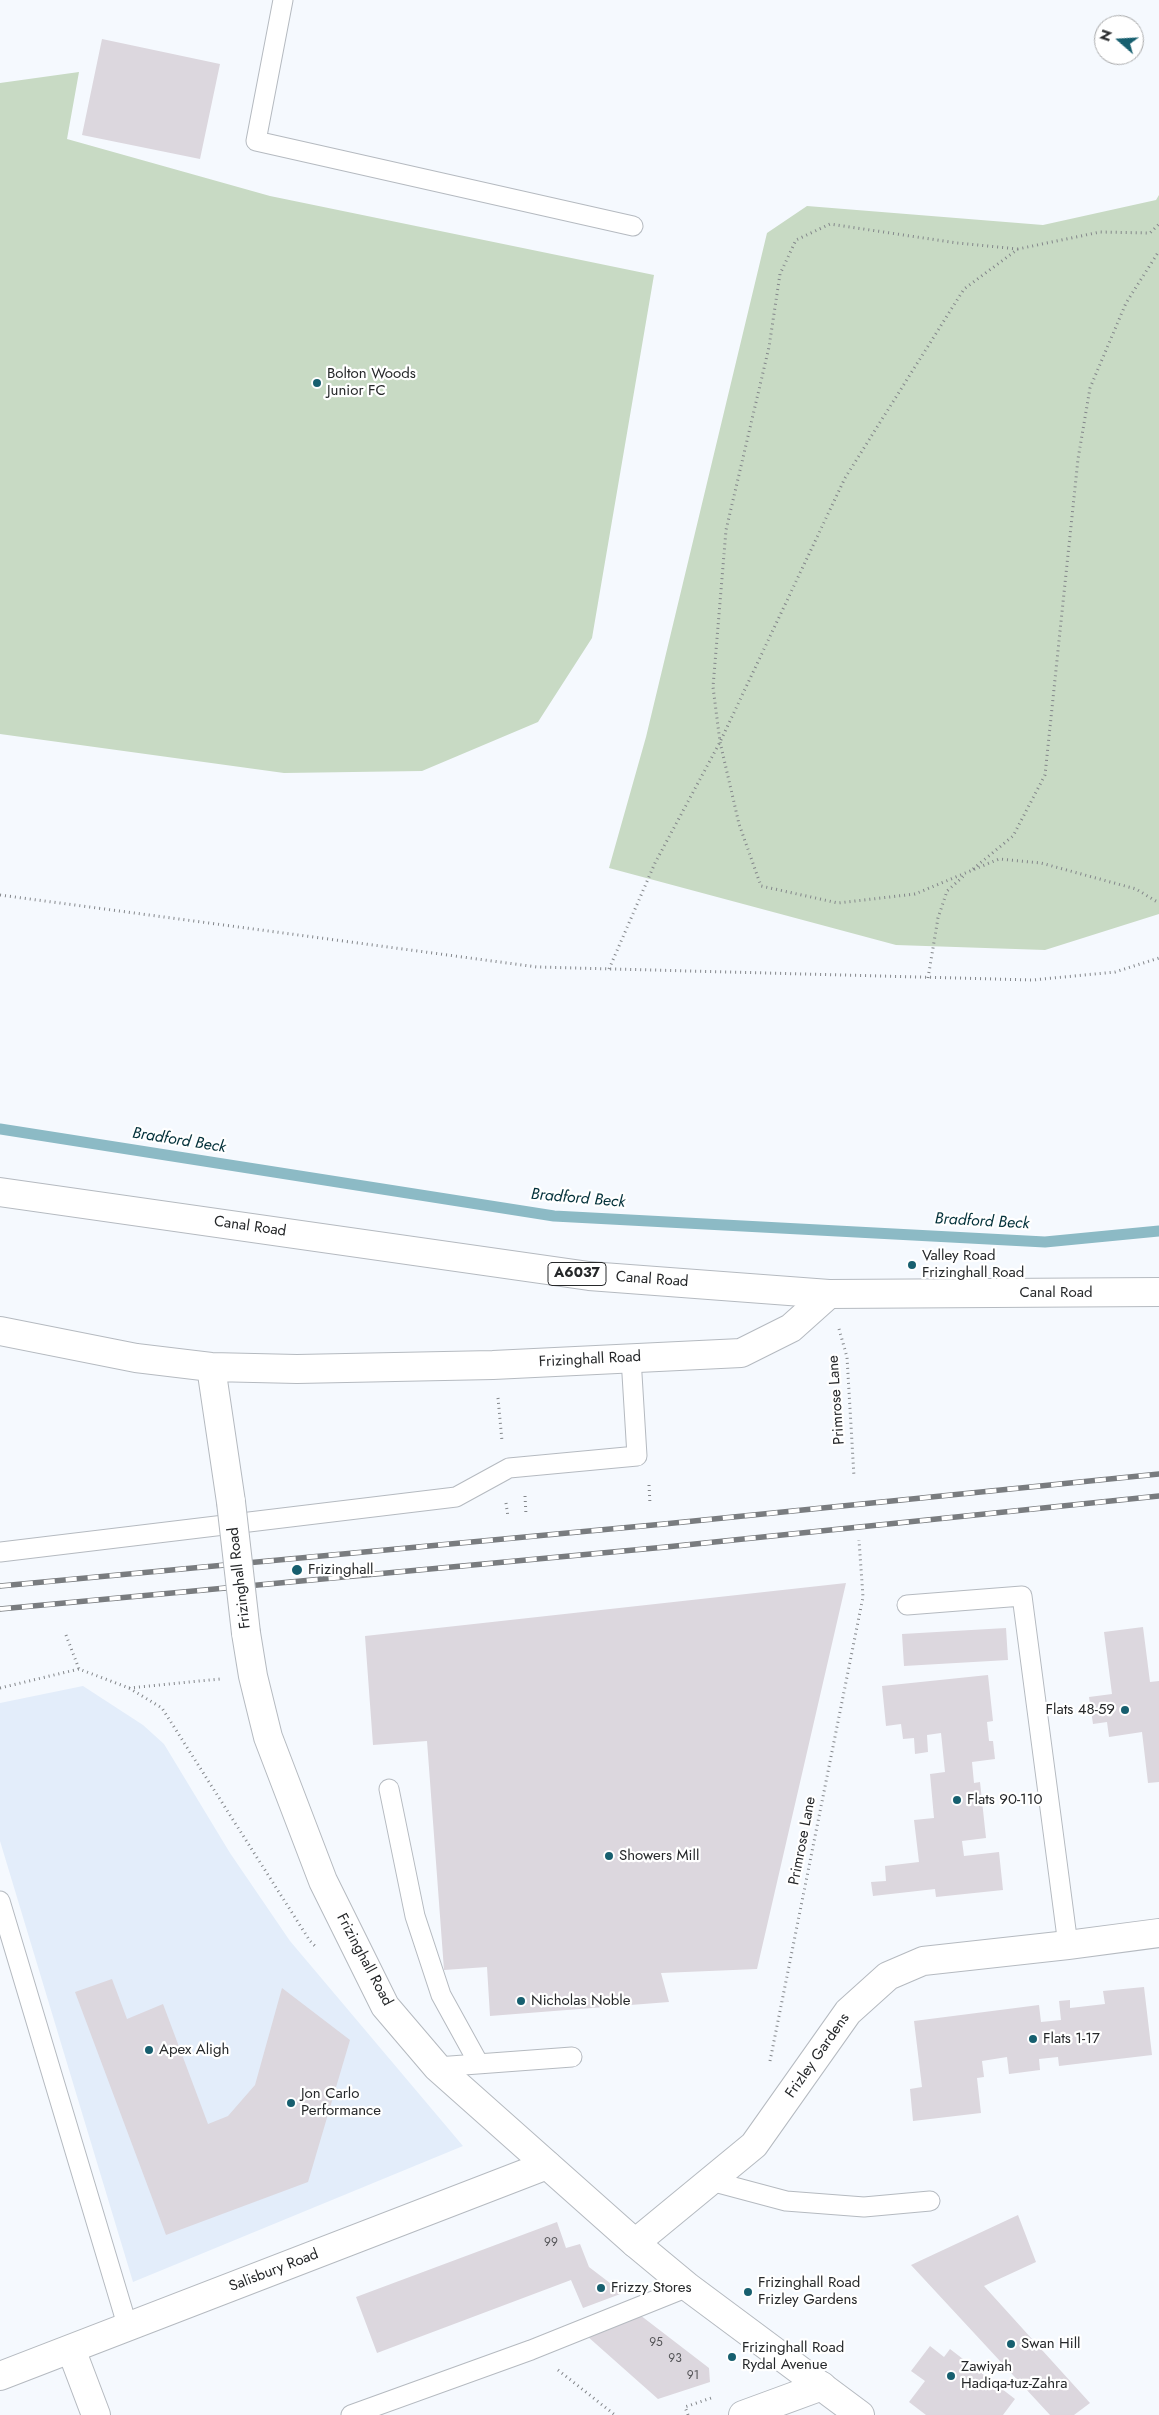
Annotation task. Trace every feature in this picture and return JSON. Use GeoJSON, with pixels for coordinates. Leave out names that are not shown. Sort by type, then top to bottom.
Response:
{"type":"FeatureCollection","features":[{"type":"Feature","properties":{"kind":"street","name":"Canal Road"},"geometry":{"type":"LineString","coordinates":[[0,1192],[589,1276],[830,1294],[1159,1292]]}},
{"type":"Feature","properties":{"kind":"street","name":"Frizinghall Road"},"geometry":{"type":"LineString","coordinates":[[0,1331],[136,1358],[211,1367],[297,1369],[493,1365],[741,1353],[792,1328],[830,1294]]}},
{"type":"Feature","properties":{"kind":"street","name":"Frizinghall Road"},"geometry":{"type":"LineString","coordinates":[[211,1367],[231,1502],[246,1633],[253,1676],[268,1736],[323,1881],[385,2006],[437,2066],[635,2243],[688,2287],[860,2415]]}},
{"type":"Feature","properties":{"kind":"street","name":"Frizley Gardens"},"geometry":{"type":"LineString","coordinates":[[635,2243],[754,2145],[848,2012],[888,1976],[923,1960],[1068,1945],[1159,1933]]}},
{"type":"Feature","properties":{"kind":"street","name":"Salisbury Road"},"geometry":{"type":"LineString","coordinates":[[0,2376],[547,2165]]}},
{"type":"Feature","properties":{"kind":"street"},"geometry":{"type":"LineString","coordinates":[[70,2349],[96,2415]]}},
{"type":"Feature","properties":{"kind":"street"},"geometry":{"type":"LineString","coordinates":[[743,2415],[822,2386]]}},
{"type":"Feature","properties":{"kind":"lane"},"geometry":{"type":"LineString","coordinates":[[284,0],[256,141],[634,226]]}},
{"type":"Feature","properties":{"kind":"lane"},"geometry":{"type":"LineString","coordinates":[[0,1552],[456,1497],[509,1468],[637,1456],[631,1358]]}},
{"type":"Feature","properties":{"kind":"lane"},"geometry":{"type":"LineString","coordinates":[[907,1605],[1022,1596],[1068,1945]]}},
{"type":"Feature","properties":{"kind":"lane"},"geometry":{"type":"LineString","coordinates":[[388,1789],[415,1916],[442,1995],[479,2064]]}},
{"type":"Feature","properties":{"kind":"lane"},"geometry":{"type":"LineString","coordinates":[[0,1901],[128,2328]]}},
{"type":"Feature","properties":{"kind":"lane"},"geometry":{"type":"LineString","coordinates":[[437,2066],[572,2057]]}},
{"type":"Feature","properties":{"kind":"lane"},"geometry":{"type":"LineString","coordinates":[[711,2180],[786,2201],[864,2207],[930,2200]]}},
{"type":"Feature","properties":{"kind":"lane"},"geometry":{"type":"LineString","coordinates":[[351,2415],[531,2350],[688,2287]]}},
{"type":"Feature","properties":{"kind":"path"},"geometry":{"type":"LineString","coordinates":[[1159,224],[1150,233],[1100,232],[1018,249],[957,243],[830,224],[796,240],[780,274],[768,347],[726,530],[713,687],[720,742],[739,824],[761,886],[838,903],[916,894],[1000,859],[1041,863],[1136,889],[1159,903]]}},
{"type":"Feature","properties":{"kind":"path"},"geometry":{"type":"LineString","coordinates":[[609,969],[655,863],[720,742],[845,478],[964,289],[1018,249]]}},
{"type":"Feature","properties":{"kind":"path"},"geometry":{"type":"LineString","coordinates":[[928,978],[938,918],[947,890],[1014,836],[1045,775],[1078,459],[1090,388],[1126,303],[1159,251]]}},
{"type":"Feature","properties":{"kind":"path"},"geometry":{"type":"LineString","coordinates":[[0,895],[527,965],[609,969],[1033,980],[1114,972],[1159,958]]}},
{"type":"Feature","properties":{"kind":"path","name":"Primrose Lane"},"geometry":{"type":"LineString","coordinates":[[830,1294],[847,1357],[854,1477]]}},
{"type":"Feature","properties":{"kind":"path"},"geometry":{"type":"LineString","coordinates":[[649,1485],[650,1504]]}},
{"type":"Feature","properties":{"kind":"path","name":"Primrose Lane"},"geometry":{"type":"LineString","coordinates":[[769,2067],[863,1596],[858,1540]]}},
{"type":"Feature","properties":{"kind":"path"},"geometry":{"type":"LineString","coordinates":[[66,1635],[79,1669]]}},
{"type":"Feature","properties":{"kind":"path"},"geometry":{"type":"LineString","coordinates":[[0,1688],[79,1669],[129,1688],[162,1708],[310,1941],[317,1948]]}},
{"type":"Feature","properties":{"kind":"path"},"geometry":{"type":"LineString","coordinates":[[129,1688],[192,1682]]}},
{"type":"Feature","properties":{"kind":"path"},"geometry":{"type":"LineString","coordinates":[[531,2350],[615,2415]]}},
{"type":"Feature","properties":{"kind":"path"},"geometry":{"type":"LineString","coordinates":[[688,2415],[685,2407],[716,2396],[719,2402]]}},
{"type":"Feature","properties":{"kind":"shaded area"},"geometry":{"type":"Polygon","coordinates":[[[83,1686],[143,1725],[164,1744],[230,1853],[290,1941],[463,2146],[133,2282],[0,1841],[0,1703],[83,1686]]]}},
{"type":"Feature","properties":{"kind":"green space"},"geometry":{"type":"Polygon","coordinates":[[[79,72],[67,139],[270,196],[654,275],[592,638],[538,722],[422,771],[284,773],[0,734],[0,83],[79,72]]]}},
{"type":"Feature","properties":{"kind":"green space"},"geometry":{"type":"Polygon","coordinates":[[[1159,195],[1159,914],[1045,950],[896,945],[609,868],[646,737],[767,233],[807,206],[1043,225],[1156,200],[1159,195]]]}},
{"type":"Feature","properties":{"kind":"building"},"geometry":{"type":"Polygon","coordinates":[[[102,39],[220,64],[200,159],[82,135],[102,39]]]}},
{"type":"Feature","properties":{"kind":"building","name":"Showers Mill"},"geometry":{"type":"Polygon","coordinates":[[[846,1583],[757,1969],[661,1973],[669,2002],[490,2016],[487,1967],[444,1970],[427,1741],[373,1745],[365,1636],[846,1583]]]}},
{"type":"Feature","properties":{"kind":"building","name":"Flats 48-59"},"geometry":{"type":"Polygon","coordinates":[[[1143,1627],[1150,1682],[1159,1681],[1159,1782],[1148,1783],[1142,1732],[1109,1737],[1107,1722],[1093,1724],[1089,1697],[1112,1694],[1104,1632],[1143,1627]]]}},
{"type":"Feature","properties":{"kind":"building"},"geometry":{"type":"Polygon","coordinates":[[[1006,1628],[1008,1660],[904,1666],[902,1634],[1006,1628]]]}},
{"type":"Feature","properties":{"kind":"building","name":"Flats 90-110"},"geometry":{"type":"Polygon","coordinates":[[[988,1675],[993,1721],[987,1722],[989,1741],[993,1741],[995,1759],[972,1762],[974,1783],[980,1782],[986,1838],[962,1841],[964,1856],[999,1852],[1003,1890],[936,1897],[935,1889],[873,1896],[871,1882],[886,1881],[885,1866],[919,1862],[914,1820],[934,1818],[930,1774],[945,1772],[941,1733],[927,1735],[928,1752],[915,1754],[914,1738],[903,1739],[901,1724],[886,1726],[882,1686],[988,1675]]]}},
{"type":"Feature","properties":{"kind":"building"},"geometry":{"type":"Polygon","coordinates":[[[112,1979],[127,2019],[163,2004],[208,2124],[228,2116],[255,2085],[282,1988],[350,2040],[308,2182],[166,2235],[75,1992],[112,1979]]]}},
{"type":"Feature","properties":{"kind":"building","name":"Flats 1-17"},"geometry":{"type":"Polygon","coordinates":[[[1144,1987],[1152,2055],[1059,2066],[1058,2057],[1039,2059],[1040,2070],[1009,2074],[1007,2057],[982,2061],[984,2077],[977,2078],[981,2113],[913,2121],[910,2089],[922,2087],[914,2021],[1039,2005],[1041,2022],[1061,2020],[1059,2001],[1070,2000],[1070,2008],[1105,2004],[1103,1991],[1144,1987]]]}},
{"type":"Feature","properties":{"kind":"building","name":"Swan Hill"},"geometry":{"type":"Polygon","coordinates":[[[1018,2215],[1036,2262],[984,2286],[1090,2403],[1074,2415],[1050,2415],[911,2265],[1018,2215]]]}},
{"type":"Feature","properties":{"kind":"building"},"geometry":{"type":"Polygon","coordinates":[[[557,2222],[566,2248],[580,2244],[589,2267],[623,2293],[583,2308],[571,2280],[377,2353],[356,2297],[557,2222]]]}},
{"type":"Feature","properties":{"kind":"building"},"geometry":{"type":"Polygon","coordinates":[[[640,2315],[709,2368],[710,2382],[658,2399],[587,2336],[640,2315]]]}},
{"type":"Feature","properties":{"kind":"building","name":"Zawiyah Hadiqa-tuz-Zahra"},"geometry":{"type":"Polygon","coordinates":[[[930,2346],[944,2357],[950,2349],[1015,2399],[1003,2415],[926,2415],[909,2402],[925,2381],[911,2371],[930,2346]]]}},
{"type":"Feature","properties":{"kind":"waterway","name":"Bradford Beck"},"geometry":{"type":"LineString","coordinates":[[0,1129],[554,1216],[1045,1242],[1159,1231]]}},
{"type":"Feature","properties":{"kind":"railway"},"geometry":{"type":"LineString","coordinates":[[0,1586],[664,1524],[1159,1474]]}},
{"type":"Feature","properties":{"kind":"railway"},"geometry":{"type":"LineString","coordinates":[[0,1609],[666,1547],[1159,1496]]}},
{"type":"Feature","properties":{"kind":"place","name":"Bolton Woods Junior FC"},"geometry":{"type":"Point","coordinates":[317,383]}},
{"type":"Feature","properties":{"kind":"place","name":"Valley Road Frizinghall Road"},"geometry":{"type":"Point","coordinates":[912,1265]}},
{"type":"Feature","properties":{"kind":"place","name":"Frizinghall"},"geometry":{"type":"Point","coordinates":[297,1570]}},
{"type":"Feature","properties":{"kind":"place","name":"Flats 48-59"},"geometry":{"type":"Point","coordinates":[1125,1710]}},
{"type":"Feature","properties":{"kind":"place","name":"Flats 90-110"},"geometry":{"type":"Point","coordinates":[957,1800]}},
{"type":"Feature","properties":{"kind":"place","name":"Showers Mill"},"geometry":{"type":"Point","coordinates":[609,1856]}},
{"type":"Feature","properties":{"kind":"place","name":"Nicholas Noble"},"geometry":{"type":"Point","coordinates":[521,2001]}},
{"type":"Feature","properties":{"kind":"place","name":"Flats 1-17"},"geometry":{"type":"Point","coordinates":[1033,2039]}},
{"type":"Feature","properties":{"kind":"place","name":"Apex Aligh"},"geometry":{"type":"Point","coordinates":[149,2050]}},
{"type":"Feature","properties":{"kind":"place","name":"Jon Carlo Performance"},"geometry":{"type":"Point","coordinates":[291,2103]}},
{"type":"Feature","properties":{"kind":"place","name":"Frizzy Stores"},"geometry":{"type":"Point","coordinates":[601,2288]}},
{"type":"Feature","properties":{"kind":"place","name":"Frizinghall Road Frizley Gardens"},"geometry":{"type":"Point","coordinates":[748,2292]}},
{"type":"Feature","properties":{"kind":"place","name":"Swan Hill"},"geometry":{"type":"Point","coordinates":[1011,2344]}},
{"type":"Feature","properties":{"kind":"place","name":"Frizinghall Road Rydal Avenue"},"geometry":{"type":"Point","coordinates":[732,2357]}},
{"type":"Feature","properties":{"kind":"place","name":"Zawiyah Hadiqa-tuz-Zahra"},"geometry":{"type":"Point","coordinates":[951,2376]}}]}
